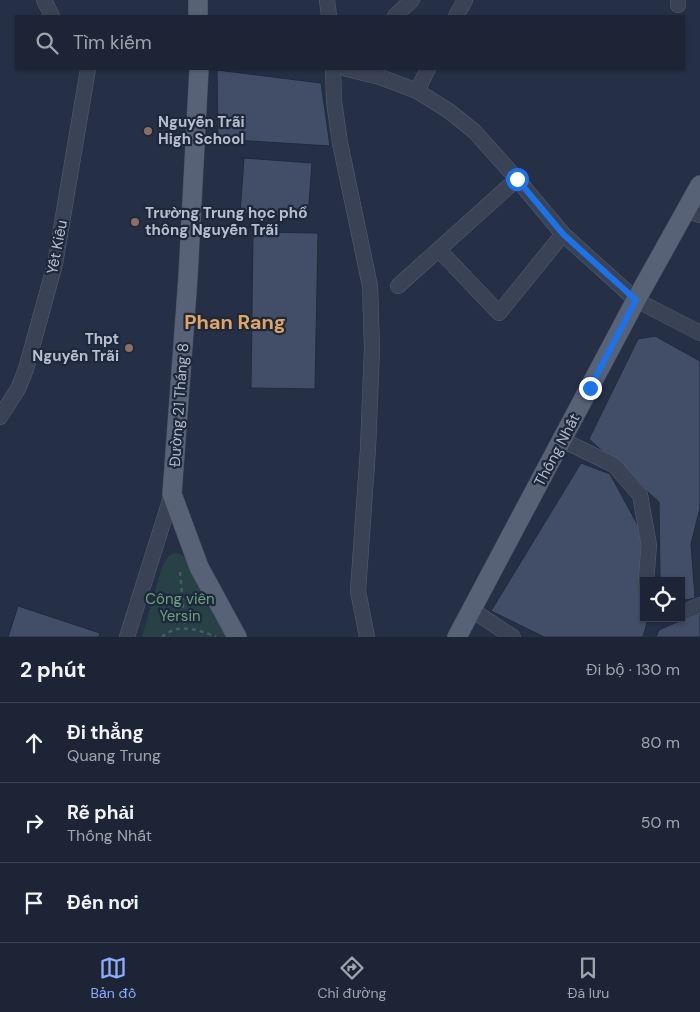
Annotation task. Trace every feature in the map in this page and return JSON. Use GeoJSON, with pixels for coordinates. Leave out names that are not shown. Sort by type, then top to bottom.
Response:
{"type":"FeatureCollection","features":[{"type":"Feature","properties":{"kind":"main road"},"geometry":{"type":"LineString","coordinates":[[198,0],[198,15]]}},
{"type":"Feature","properties":{"kind":"main road","name":"Đường 21 Tháng 8"},"geometry":{"type":"LineString","coordinates":[[199,70],[188,277],[172,494],[199,567],[237,637]]}},
{"type":"Feature","properties":{"kind":"main road","name":"Thống Nhất"},"geometry":{"type":"LineString","coordinates":[[457,637],[636,300],[693,213],[700,185]]}},
{"type":"Feature","properties":{"kind":"street"},"geometry":{"type":"LineString","coordinates":[[44,0],[52,15]]}},
{"type":"Feature","properties":{"kind":"street"},"geometry":{"type":"LineString","coordinates":[[327,0],[329,15]]}},
{"type":"Feature","properties":{"kind":"street"},"geometry":{"type":"LineString","coordinates":[[396,15],[412,0]]}},
{"type":"Feature","properties":{"kind":"street"},"geometry":{"type":"LineString","coordinates":[[457,15],[465,0]]}},
{"type":"Feature","properties":{"kind":"street","name":"Yết Kiêu"},"geometry":{"type":"LineString","coordinates":[[0,417],[18,389],[29,361],[56,264],[88,70]]}},
{"type":"Feature","properties":{"kind":"street"},"geometry":{"type":"LineString","coordinates":[[332,70],[340,143],[370,286],[372,348],[368,449],[358,591],[367,637]]}},
{"type":"Feature","properties":{"kind":"street"},"geometry":{"type":"LineString","coordinates":[[355,70],[417,91],[449,111],[474,131],[563,234],[636,300],[700,333]]}},
{"type":"Feature","properties":{"kind":"street"},"geometry":{"type":"LineString","coordinates":[[417,91],[428,70]]}},
{"type":"Feature","properties":{"kind":"street"},"geometry":{"type":"LineString","coordinates":[[398,286],[517,179]]}},
{"type":"Feature","properties":{"kind":"street"},"geometry":{"type":"LineString","coordinates":[[439,250],[499,313],[563,234]]}},
{"type":"Feature","properties":{"kind":"street"},"geometry":{"type":"LineString","coordinates":[[562,440],[614,465],[640,495],[649,545],[646,577]]}},
{"type":"Feature","properties":{"kind":"street"},"geometry":{"type":"LineString","coordinates":[[127,637],[172,494]]}},
{"type":"Feature","properties":{"kind":"street"},"geometry":{"type":"LineString","coordinates":[[685,612],[700,606]]}},
{"type":"Feature","properties":{"kind":"street"},"geometry":{"type":"LineString","coordinates":[[472,610],[513,637]]}},
{"type":"Feature","properties":{"kind":"path"},"geometry":{"type":"LineString","coordinates":[[180,572],[184,628]]}},
{"type":"Feature","properties":{"kind":"path"},"geometry":{"type":"LineString","coordinates":[[162,637],[173,630],[184,628],[216,637]]}},
{"type":"Feature","properties":{"kind":"green space","name":"Công viên Yersin"},"geometry":{"type":"Polygon","coordinates":[[[174,553],[181,554],[190,563],[227,637],[142,637],[162,567],[167,558],[174,553]]]}},
{"type":"Feature","properties":{"kind":"building"},"geometry":{"type":"Polygon","coordinates":[[[217,70],[321,83],[330,146],[218,139],[217,70]]]}},
{"type":"Feature","properties":{"kind":"building"},"geometry":{"type":"Polygon","coordinates":[[[244,158],[312,163],[308,218],[240,213],[244,158]]]}},
{"type":"Feature","properties":{"kind":"building"},"geometry":{"type":"Polygon","coordinates":[[[253,232],[318,233],[315,389],[251,388],[253,232]]]}},
{"type":"Feature","properties":{"kind":"building"},"geometry":{"type":"Polygon","coordinates":[[[655,336],[700,361],[700,508],[691,544],[695,598],[685,600],[685,577],[660,577],[659,502],[589,439],[638,339],[655,336]]]}},
{"type":"Feature","properties":{"kind":"building"},"geometry":{"type":"Polygon","coordinates":[[[581,463],[610,474],[641,531],[643,577],[640,577],[640,622],[647,622],[643,637],[544,637],[491,611],[581,463]]]}},
{"type":"Feature","properties":{"kind":"building"},"geometry":{"type":"Polygon","coordinates":[[[18,606],[100,633],[99,637],[8,637],[18,606]]]}},
{"type":"Feature","properties":{"kind":"building"},"geometry":{"type":"Polygon","coordinates":[[[700,612],[700,637],[656,637],[659,630],[677,622],[685,622],[685,619],[700,612]]]}},
{"type":"Feature","properties":{"kind":"place","name":"Nguyễn Trãi High School"},"geometry":{"type":"Point","coordinates":[148,131]}},
{"type":"Feature","properties":{"kind":"place","name":"Trường Trung học phổ thông Nguyễn Trãi"},"geometry":{"type":"Point","coordinates":[135,222]}},
{"type":"Feature","properties":{"kind":"place","name":"Thpt Nguyễn Trãi"},"geometry":{"type":"Point","coordinates":[129,348]}},
{"type":"Feature","properties":{"kind":"district","name":"Phan Rang"},"geometry":{"type":"Point","coordinates":[235,322]}},
{"type":"Feature","properties":{"kind":"route"},"geometry":{"type":"LineString","coordinates":[[517,179],[563,234],[636,300],[590,388]]}}]}
